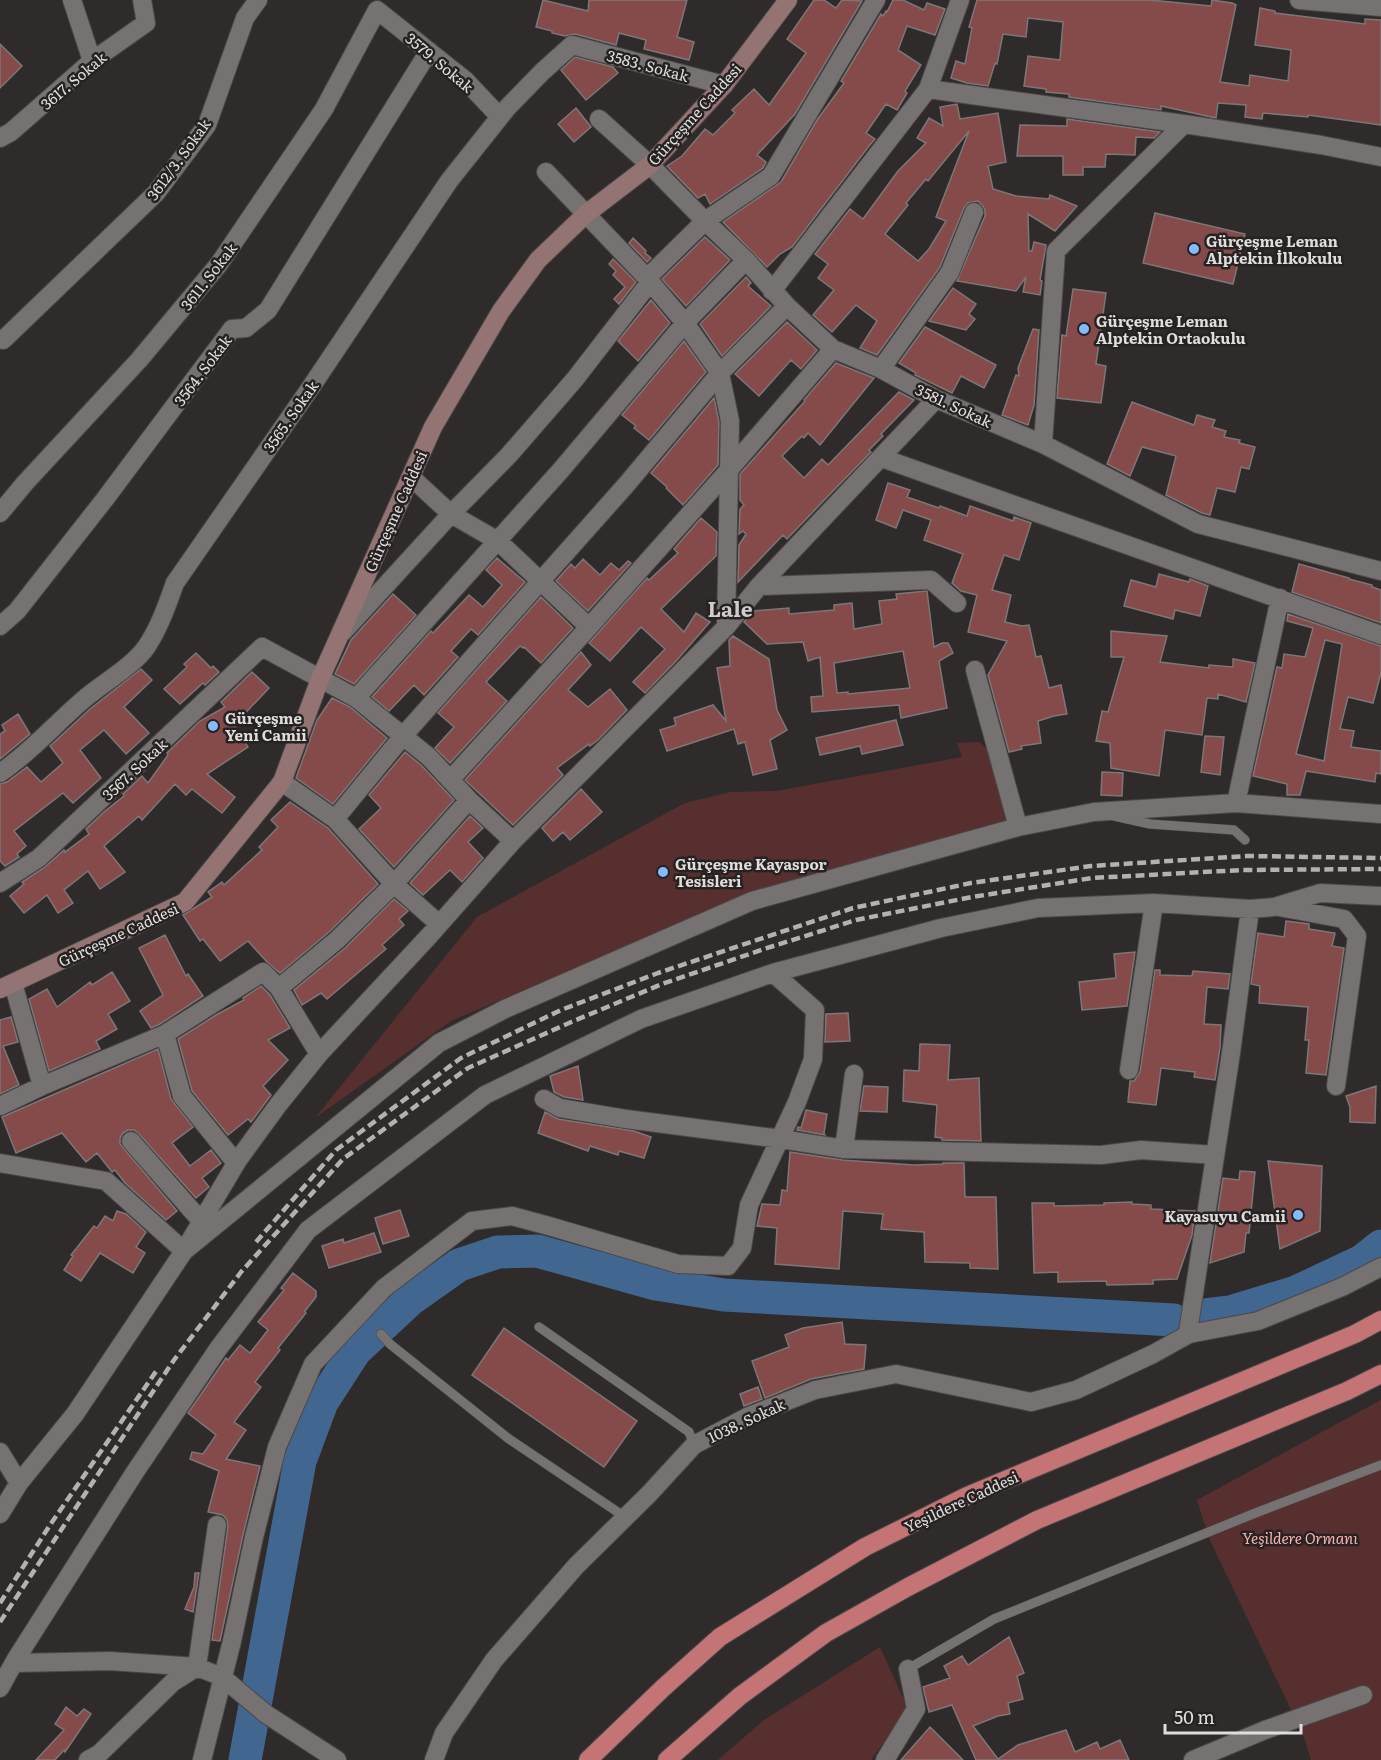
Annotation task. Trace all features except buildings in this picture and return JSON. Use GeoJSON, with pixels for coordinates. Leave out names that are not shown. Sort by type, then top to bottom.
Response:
{"type":"FeatureCollection","features":[{"type":"Feature","properties":{"kind":"highway","name":"Yeşildere Caddesi"},"geometry":{"type":"LineString","coordinates":[[588,1760],[720,1637],[866,1547],[967,1496],[1355,1334],[1381,1320]]}},
{"type":"Feature","properties":{"kind":"highway"},"geometry":{"type":"LineString","coordinates":[[667,1760],[741,1696],[826,1633],[908,1587],[1037,1520],[1347,1391],[1381,1374]]}},
{"type":"Feature","properties":{"kind":"main road","name":"Gürçeşme Caddesi"},"geometry":{"type":"LineString","coordinates":[[7,986],[185,902],[282,783],[320,679],[433,427],[501,310],[537,260],[586,214],[650,165],[724,85],[788,0]]}},
{"type":"Feature","properties":{"kind":"street"},"geometry":{"type":"LineString","coordinates":[[72,0],[92,61]]}},
{"type":"Feature","properties":{"kind":"street","name":"3617. Sokak"},"geometry":{"type":"LineString","coordinates":[[0,138],[11,132],[92,61],[146,23],[142,0]]}},
{"type":"Feature","properties":{"kind":"street","name":"3612/3. Sokak"},"geometry":{"type":"LineString","coordinates":[[3,340],[156,194],[207,125],[245,18],[258,0]]}},
{"type":"Feature","properties":{"kind":"street"},"geometry":{"type":"LineString","coordinates":[[340,634],[509,455],[575,379],[649,280],[705,221],[771,176],[876,0]]}},
{"type":"Feature","properties":{"kind":"street"},"geometry":{"type":"LineString","coordinates":[[772,291],[928,89],[960,0]]}},
{"type":"Feature","properties":{"kind":"street"},"geometry":{"type":"LineString","coordinates":[[1299,0],[1381,7]]}},
{"type":"Feature","properties":{"kind":"street","name":"3579. Sokak"},"geometry":{"type":"LineString","coordinates":[[377,10],[465,80],[500,117]]}},
{"type":"Feature","properties":{"kind":"street","name":"3611. Sokak"},"geometry":{"type":"LineString","coordinates":[[0,513],[139,360],[219,264],[324,109],[377,10]]}},
{"type":"Feature","properties":{"kind":"street","name":"3583. Sokak"},"geometry":{"type":"LineString","coordinates":[[572,45],[724,85]]}},
{"type":"Feature","properties":{"kind":"street","name":"3565. Sokak"},"geometry":{"type":"LineString","coordinates":[[0,773],[22,758],[85,698],[146,648],[162,619],[175,583],[448,181],[500,117],[542,72],[572,45]]}},
{"type":"Feature","properties":{"kind":"street","name":"3564. Sokak"},"geometry":{"type":"LineString","coordinates":[[0,626],[17,611],[105,499],[232,329],[246,328],[268,310],[429,51]]}},
{"type":"Feature","properties":{"kind":"street"},"geometry":{"type":"LineString","coordinates":[[928,89],[1321,144],[1381,157]]}},
{"type":"Feature","properties":{"kind":"street","name":"3581. Sokak"},"geometry":{"type":"LineString","coordinates":[[599,118],[746,260],[787,306],[834,349],[880,369],[936,399],[1042,444],[1198,524],[1381,571]]}},
{"type":"Feature","properties":{"kind":"street"},"geometry":{"type":"LineString","coordinates":[[1042,444],[1056,251],[1184,124]]}},
{"type":"Feature","properties":{"kind":"street"},"geometry":{"type":"LineString","coordinates":[[546,172],[649,280],[685,323],[720,373],[730,421],[726,627]]}},
{"type":"Feature","properties":{"kind":"street"},"geometry":{"type":"LineString","coordinates":[[880,369],[950,272],[974,212]]}},
{"type":"Feature","properties":{"kind":"street"},"geometry":{"type":"LineString","coordinates":[[356,698],[498,541],[685,323],[746,260]]}},
{"type":"Feature","properties":{"kind":"street"},"geometry":{"type":"LineString","coordinates":[[335,819],[403,736],[626,485],[720,373],[787,306]]}},
{"type":"Feature","properties":{"kind":"street"},"geometry":{"type":"LineString","coordinates":[[450,780],[728,471],[834,349]]}},
{"type":"Feature","properties":{"kind":"street"},"geometry":{"type":"LineString","coordinates":[[0,1514],[19,1483],[75,1414],[184,1251],[236,1163],[319,1054],[440,924],[513,841],[726,627],[759,586],[936,399]]}},
{"type":"Feature","properties":{"kind":"street"},"geometry":{"type":"LineString","coordinates":[[882,458],[1381,635]]}},
{"type":"Feature","properties":{"kind":"street"},"geometry":{"type":"LineString","coordinates":[[411,477],[451,514],[498,541],[589,627]]}},
{"type":"Feature","properties":{"kind":"street"},"geometry":{"type":"LineString","coordinates":[[759,586],[931,579],[957,603]]}},
{"type":"Feature","properties":{"kind":"street"},"geometry":{"type":"LineString","coordinates":[[1236,803],[1280,598]]}},
{"type":"Feature","properties":{"kind":"street","name":"3567. Sokak"},"geometry":{"type":"LineString","coordinates":[[0,883],[39,858],[262,647],[320,679]]}},
{"type":"Feature","properties":{"kind":"street"},"geometry":{"type":"LineString","coordinates":[[975,670],[1018,826]]}},
{"type":"Feature","properties":{"kind":"street"},"geometry":{"type":"LineString","coordinates":[[320,679],[356,698],[429,757],[469,800],[513,841]]}},
{"type":"Feature","properties":{"kind":"street"},"geometry":{"type":"LineString","coordinates":[[282,783],[335,819],[394,884],[440,924]]}},
{"type":"Feature","properties":{"kind":"street"},"geometry":{"type":"LineString","coordinates":[[279,988],[338,940],[394,884],[469,800]]}},
{"type":"Feature","properties":{"kind":"street"},"geometry":{"type":"LineString","coordinates":[[184,1251],[439,1043],[505,1009],[752,901],[1018,826],[1094,812],[1236,803],[1381,814]]}},
{"type":"Feature","properties":{"kind":"street"},"geometry":{"type":"LineString","coordinates":[[1274,906],[1320,893],[1381,896]]}},
{"type":"Feature","properties":{"kind":"street"},"geometry":{"type":"LineString","coordinates":[[0,1688],[135,1472],[218,1349],[308,1230],[484,1095],[641,1019],[773,973],[941,928],[1038,909],[1154,903],[1274,906],[1344,919],[1357,936],[1336,1086]]}},
{"type":"Feature","properties":{"kind":"street"},"geometry":{"type":"LineString","coordinates":[[1130,1070],[1154,903]]}},
{"type":"Feature","properties":{"kind":"street"},"geometry":{"type":"LineString","coordinates":[[1189,1334],[1231,1053],[1250,905]]}},
{"type":"Feature","properties":{"kind":"street"},"geometry":{"type":"LineString","coordinates":[[0,1106],[165,1034],[263,972],[279,988],[319,1054]]}},
{"type":"Feature","properties":{"kind":"street"},"geometry":{"type":"LineString","coordinates":[[202,1760],[226,1681],[254,1537],[277,1447],[313,1364],[384,1288],[472,1221],[512,1216],[678,1264],[728,1266],[742,1248],[749,1204],[781,1139],[813,1059],[815,1010],[773,973]]}},
{"type":"Feature","properties":{"kind":"street"},"geometry":{"type":"LineString","coordinates":[[7,986],[42,1086]]}},
{"type":"Feature","properties":{"kind":"street"},"geometry":{"type":"LineString","coordinates":[[165,1034],[182,1096],[236,1163]]}},
{"type":"Feature","properties":{"kind":"street"},"geometry":{"type":"LineString","coordinates":[[844,1149],[854,1074]]}},
{"type":"Feature","properties":{"kind":"street"},"geometry":{"type":"LineString","coordinates":[[544,1100],[560,1108],[626,1119],[844,1149],[1101,1155],[1141,1150],[1215,1155]]}},
{"type":"Feature","properties":{"kind":"street"},"geometry":{"type":"LineString","coordinates":[[131,1141],[202,1222]]}},
{"type":"Feature","properties":{"kind":"street"},"geometry":{"type":"LineString","coordinates":[[0,1163],[106,1181],[184,1251]]}},
{"type":"Feature","properties":{"kind":"street","name":"1038. Sokak"},"geometry":{"type":"LineString","coordinates":[[434,1760],[444,1733],[494,1660],[576,1566],[694,1445],[749,1416],[815,1390],[896,1374],[1031,1402],[1076,1390],[1153,1354],[1189,1334],[1258,1321],[1342,1287],[1381,1267]]}},
{"type":"Feature","properties":{"kind":"street"},"geometry":{"type":"LineString","coordinates":[[0,1452],[19,1483]]}},
{"type":"Feature","properties":{"kind":"street"},"geometry":{"type":"LineString","coordinates":[[88,1760],[99,1754],[173,1682],[197,1667],[217,1525]]}},
{"type":"Feature","properties":{"kind":"street"},"geometry":{"type":"LineString","coordinates":[[14,1663],[110,1660],[197,1667],[226,1681],[266,1714],[337,1760]]}},
{"type":"Feature","properties":{"kind":"street"},"geometry":{"type":"LineString","coordinates":[[885,1760],[916,1709],[908,1669]]}},
{"type":"Feature","properties":{"kind":"street"},"geometry":{"type":"LineString","coordinates":[[1193,1760],[1265,1730],[1364,1695]]}},
{"type":"Feature","properties":{"kind":"lane"},"geometry":{"type":"LineString","coordinates":[[1094,812],[1150,824],[1234,830],[1245,840]]}},
{"type":"Feature","properties":{"kind":"lane"},"geometry":{"type":"LineString","coordinates":[[539,1327],[689,1432],[694,1445]]}},
{"type":"Feature","properties":{"kind":"lane"},"geometry":{"type":"LineString","coordinates":[[381,1334],[390,1344],[509,1439],[625,1517]]}},
{"type":"Feature","properties":{"kind":"lane"},"geometry":{"type":"LineString","coordinates":[[908,1669],[994,1619],[1258,1512],[1381,1466]]}},
{"type":"Feature","properties":{"kind":"green space"},"geometry":{"type":"Polygon","coordinates":[[[979,742],[990,751],[1006,820],[749,894],[451,1021],[315,1118],[477,917],[685,803],[731,792],[776,791],[962,757],[957,743],[979,742]]]}},
{"type":"Feature","properties":{"kind":"green space","name":"Yeşildere Ormanı"},"geometry":{"type":"Polygon","coordinates":[[[1381,1400],[1381,1760],[1311,1760],[1304,1737],[1209,1538],[1197,1500],[1381,1400]]]}},
{"type":"Feature","properties":{"kind":"green space"},"geometry":{"type":"Polygon","coordinates":[[[880,1647],[908,1709],[871,1760],[718,1760],[764,1720],[880,1647]]]}},
{"type":"Feature","properties":{"kind":"waterway"},"geometry":{"type":"LineString","coordinates":[[1205,1315],[1230,1312],[1296,1292],[1362,1261],[1381,1246]]}},
{"type":"Feature","properties":{"kind":"waterway"},"geometry":{"type":"LineString","coordinates":[[245,1760],[300,1461],[322,1402],[355,1351],[411,1299],[459,1265],[498,1252],[537,1251],[656,1284],[724,1295],[1174,1320]]}},
{"type":"Feature","properties":{"kind":"railway"},"geometry":{"type":"LineString","coordinates":[[256,1242],[336,1150],[461,1058],[561,1010],[658,973],[853,908],[971,883],[1091,866],[1247,856],[1381,858]]}},
{"type":"Feature","properties":{"kind":"railway"},"geometry":{"type":"LineString","coordinates":[[0,1622],[174,1360],[241,1272],[343,1159],[468,1068],[662,984],[856,920],[972,897],[1092,878],[1242,870],[1381,869]]}},
{"type":"Feature","properties":{"kind":"railway"},"geometry":{"type":"LineString","coordinates":[[0,1603],[50,1525],[157,1370]]}},
{"type":"Feature","properties":{"kind":"place","name":"Gürçeşme Leman Alptekin İlkokulu"},"geometry":{"type":"Point","coordinates":[1194,249]}},
{"type":"Feature","properties":{"kind":"place","name":"Gürçeşme Leman Alptekin Ortaokulu"},"geometry":{"type":"Point","coordinates":[1084,329]}},
{"type":"Feature","properties":{"kind":"place","name":"Gürçeşme Yeni Camii"},"geometry":{"type":"Point","coordinates":[213,726]}},
{"type":"Feature","properties":{"kind":"place","name":"Gürçeşme Kayaspor Tesisleri"},"geometry":{"type":"Point","coordinates":[663,872]}},
{"type":"Feature","properties":{"kind":"place","name":"Kayasuyu Camii"},"geometry":{"type":"Point","coordinates":[1298,1215]}},
{"type":"Feature","properties":{"kind":"district","name":"Lale"},"geometry":{"type":"Point","coordinates":[730,607]}}]}
